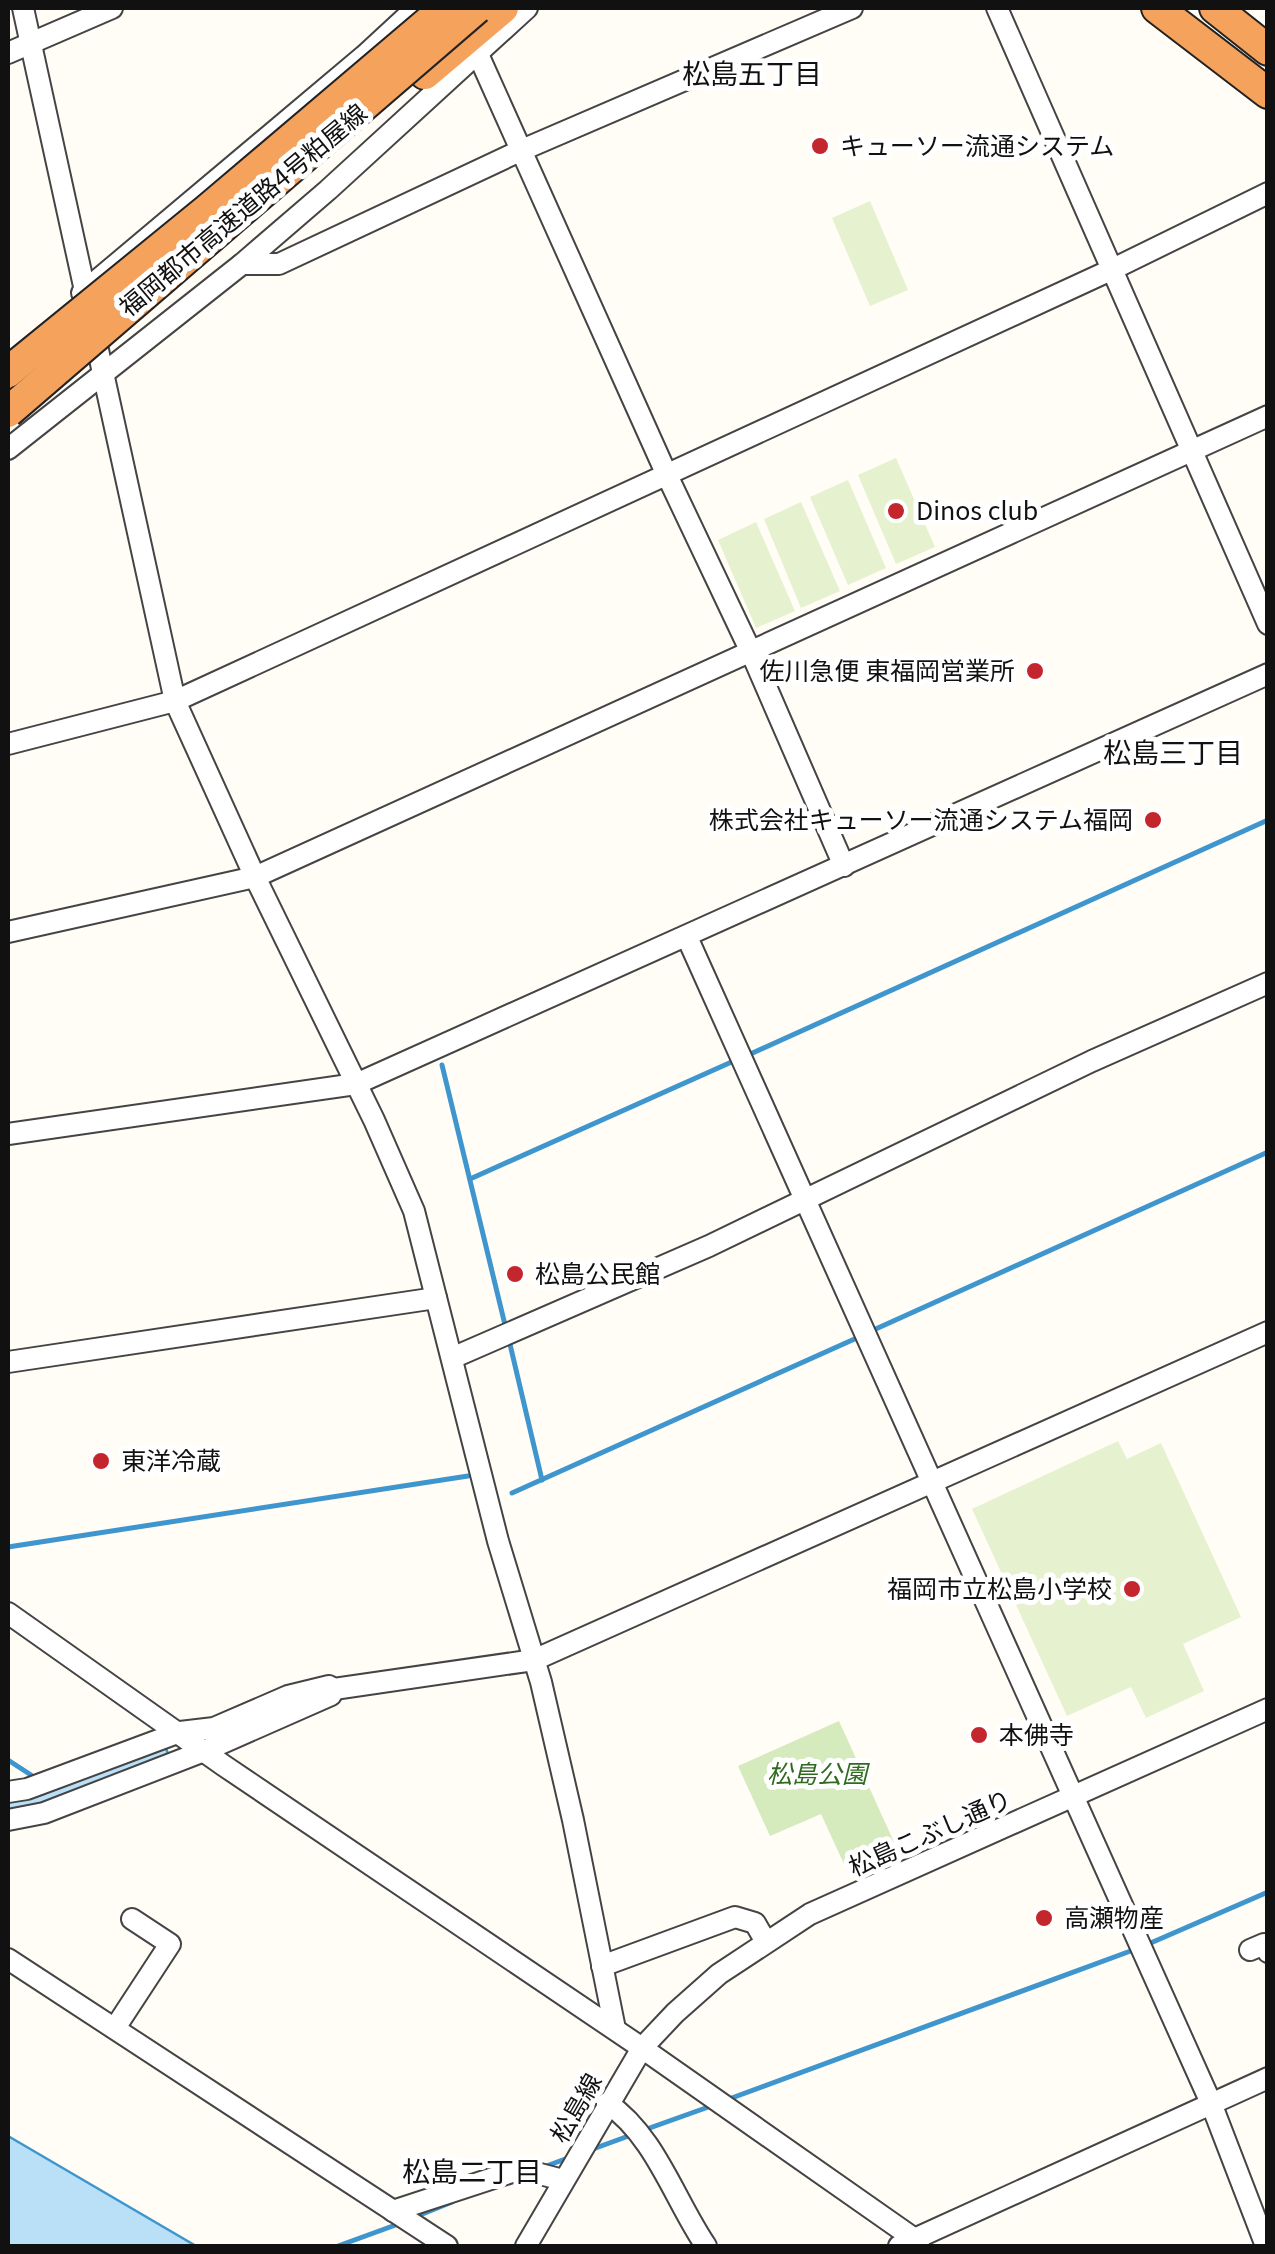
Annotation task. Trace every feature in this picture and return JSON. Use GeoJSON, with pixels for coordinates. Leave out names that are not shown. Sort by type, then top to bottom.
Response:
{"type":"FeatureCollection","features":[{"type":"Feature","properties":{"kind":"highway","name":"福岡都市高速道路4号粕屋線"},"geometry":{"type":"LineString","coordinates":[[8,372],[445,8]]}},
{"type":"Feature","properties":{"kind":"highway","name":"福岡都市高速道路4号粕屋線"},"geometry":{"type":"LineString","coordinates":[[8,412],[477,8]]}},
{"type":"Feature","properties":{"kind":"highway"},"geometry":{"type":"LineString","coordinates":[[8,430],[502,8]]}},
{"type":"Feature","properties":{"kind":"highway"},"geometry":{"type":"LineString","coordinates":[[1157,8],[1268,93]]}},
{"type":"Feature","properties":{"kind":"highway"},"geometry":{"type":"LineString","coordinates":[[1214,8],[1268,50]]}},
{"type":"Feature","properties":{"kind":"street"},"geometry":{"type":"LineString","coordinates":[[24,8],[176,701],[255,878],[414,1210],[498,1541],[534,1660],[573,1820],[614,2029]]}},
{"type":"Feature","properties":{"kind":"street"},"geometry":{"type":"LineString","coordinates":[[8,53],[112,8]]}},
{"type":"Feature","properties":{"kind":"street"},"geometry":{"type":"LineString","coordinates":[[8,355],[416,8]]}},
{"type":"Feature","properties":{"kind":"street"},"geometry":{"type":"LineString","coordinates":[[8,450],[242,264],[526,8]]}},
{"type":"Feature","properties":{"kind":"street"},"geometry":{"type":"LineString","coordinates":[[242,264],[278,264],[522,150],[852,8]]}},
{"type":"Feature","properties":{"kind":"street"},"geometry":{"type":"LineString","coordinates":[[997,8],[1268,624]]}},
{"type":"Feature","properties":{"kind":"street"},"geometry":{"type":"LineString","coordinates":[[478,52],[844,866]]}},
{"type":"Feature","properties":{"kind":"street"},"geometry":{"type":"LineString","coordinates":[[8,744],[176,701],[1113,270],[1268,193]]}},
{"type":"Feature","properties":{"kind":"street"},"geometry":{"type":"LineString","coordinates":[[8,932],[255,878],[1268,416]]}},
{"type":"Feature","properties":{"kind":"street"},"geometry":{"type":"LineString","coordinates":[[8,1134],[356,1084],[1268,674]]}},
{"type":"Feature","properties":{"kind":"street"},"geometry":{"type":"LineString","coordinates":[[687,936],[1212,2102],[1266,2246]]}},
{"type":"Feature","properties":{"kind":"street"},"geometry":{"type":"LineString","coordinates":[[452,1358],[708,1246],[1092,1061],[1268,983]]}},
{"type":"Feature","properties":{"kind":"street"},"geometry":{"type":"LineString","coordinates":[[8,1362],[436,1298]]}},
{"type":"Feature","properties":{"kind":"street"},"geometry":{"type":"LineString","coordinates":[[8,1792],[27,1789],[180,1732],[214,1728],[288,1696],[329,1686],[334,1689],[534,1660],[1268,1332]]}},
{"type":"Feature","properties":{"kind":"street"},"geometry":{"type":"LineString","coordinates":[[8,1613],[642,2048],[912,2244],[1268,2078]]}},
{"type":"Feature","properties":{"kind":"street"},"geometry":{"type":"LineString","coordinates":[[8,1820],[44,1813],[204,1751],[333,1694],[334,1689]]}},
{"type":"Feature","properties":{"kind":"street","name":"松島こぶし通り"},"geometry":{"type":"LineString","coordinates":[[642,2048],[719,1974],[810,1914],[1268,1709]]}},
{"type":"Feature","properties":{"kind":"street"},"geometry":{"type":"LineString","coordinates":[[602,1966],[735,1917],[756,1924],[766,1942]]}},
{"type":"Feature","properties":{"kind":"street"},"geometry":{"type":"LineString","coordinates":[[115,2028],[170,1944],[132,1919]]}},
{"type":"Feature","properties":{"kind":"street"},"geometry":{"type":"LineString","coordinates":[[8,1959],[447,2246]]}},
{"type":"Feature","properties":{"kind":"street","name":"松島線"},"geometry":{"type":"LineString","coordinates":[[526,2246],[642,2048]]}},
{"type":"Feature","properties":{"kind":"street"},"geometry":{"type":"LineString","coordinates":[[607,2104],[623,2114],[642,2138],[706,2246]]}},
{"type":"Feature","properties":{"kind":"street"},"geometry":{"type":"LineString","coordinates":[[392,2211],[521,2168],[563,2180]]}},
{"type":"Feature","properties":{"kind":"green space"},"geometry":{"type":"Polygon","coordinates":[[[870,201],[908,290],[870,306],[832,218],[870,201]]]}},
{"type":"Feature","properties":{"kind":"green space","name":"Dinos club"},"geometry":{"type":"Polygon","coordinates":[[[896,458],[935,547],[896,564],[858,475],[896,458]]]}},
{"type":"Feature","properties":{"kind":"green space","name":"Dinos club"},"geometry":{"type":"Polygon","coordinates":[[[848,480],[886,568],[848,585],[810,497],[848,480]]]}},
{"type":"Feature","properties":{"kind":"green space"},"geometry":{"type":"Polygon","coordinates":[[[801,502],[840,591],[801,608],[764,519],[801,502]]]}},
{"type":"Feature","properties":{"kind":"green space"},"geometry":{"type":"Polygon","coordinates":[[[756,522],[795,611],[756,628],[718,540],[756,522]]]}},
{"type":"Feature","properties":{"kind":"green space"},"geometry":{"type":"Polygon","coordinates":[[[1118,1441],[1127,1459],[1161,1443],[1241,1617],[1183,1644],[1204,1691],[1146,1718],[1131,1687],[1067,1716],[972,1509],[1118,1441]]]}},
{"type":"Feature","properties":{"kind":"green space","name":"松島公園"},"geometry":{"type":"Polygon","coordinates":[[[839,1721],[894,1842],[844,1864],[821,1814],[770,1836],[738,1766],[839,1721]]]}},
{"type":"Feature","properties":{"kind":"water"},"geometry":{"type":"Polygon","coordinates":[[[165,1746],[169,1756],[41,1806],[8,1812],[8,1801],[38,1796],[165,1746]]]}},
{"type":"Feature","properties":{"kind":"water"},"geometry":{"type":"Polygon","coordinates":[[[8,2136],[196,2246],[8,2246],[8,2136]]]}},
{"type":"Feature","properties":{"kind":"waterway"},"geometry":{"type":"LineString","coordinates":[[746,1056],[1268,820]]}},
{"type":"Feature","properties":{"kind":"waterway"},"geometry":{"type":"LineString","coordinates":[[470,1179],[736,1060]]}},
{"type":"Feature","properties":{"kind":"waterway"},"geometry":{"type":"LineString","coordinates":[[442,1065],[506,1329]]}},
{"type":"Feature","properties":{"kind":"waterway"},"geometry":{"type":"LineString","coordinates":[[869,1332],[1268,1152]]}},
{"type":"Feature","properties":{"kind":"waterway"},"geometry":{"type":"LineString","coordinates":[[512,1493],[859,1337]]}},
{"type":"Feature","properties":{"kind":"waterway"},"geometry":{"type":"LineString","coordinates":[[509,1340],[542,1480]]}},
{"type":"Feature","properties":{"kind":"waterway"},"geometry":{"type":"LineString","coordinates":[[8,1547],[468,1476]]}},
{"type":"Feature","properties":{"kind":"waterway"},"geometry":{"type":"LineString","coordinates":[[8,1760],[31,1775]]}},
{"type":"Feature","properties":{"kind":"waterway"},"geometry":{"type":"LineString","coordinates":[[1146,1945],[1268,1892]]}},
{"type":"Feature","properties":{"kind":"waterway"},"geometry":{"type":"LineString","coordinates":[[729,2099],[1136,1949]]}},
{"type":"Feature","properties":{"kind":"waterway"},"geometry":{"type":"LineString","coordinates":[[644,2130],[714,2105]]}},
{"type":"Feature","properties":{"kind":"waterway"},"geometry":{"type":"LineString","coordinates":[[593,2149],[634,2134]]}},
{"type":"Feature","properties":{"kind":"waterway"},"geometry":{"type":"LineString","coordinates":[[541,2168],[568,2158]]}},
{"type":"Feature","properties":{"kind":"waterway"},"geometry":{"type":"LineString","coordinates":[[415,2217],[452,2202]]}},
{"type":"Feature","properties":{"kind":"waterway"},"geometry":{"type":"LineString","coordinates":[[338,2246],[401,2223]]}},
{"type":"Feature","properties":{"kind":"place","name":"キューソー流通システム"},"geometry":{"type":"Point","coordinates":[820,146]}},
{"type":"Feature","properties":{"kind":"place","name":"Dinos club"},"geometry":{"type":"Point","coordinates":[896,511]}},
{"type":"Feature","properties":{"kind":"place","name":"佐川急便 東福岡営業所"},"geometry":{"type":"Point","coordinates":[1035,671]}},
{"type":"Feature","properties":{"kind":"place","name":"株式会社キューソー流通システム福岡"},"geometry":{"type":"Point","coordinates":[1153,820]}},
{"type":"Feature","properties":{"kind":"place","name":"松島公民館"},"geometry":{"type":"Point","coordinates":[515,1274]}},
{"type":"Feature","properties":{"kind":"place","name":"東洋冷蔵"},"geometry":{"type":"Point","coordinates":[101,1461]}},
{"type":"Feature","properties":{"kind":"place","name":"福岡市立松島小学校"},"geometry":{"type":"Point","coordinates":[1132,1589]}},
{"type":"Feature","properties":{"kind":"place","name":"本佛寺"},"geometry":{"type":"Point","coordinates":[979,1735]}},
{"type":"Feature","properties":{"kind":"place","name":"高瀬物産"},"geometry":{"type":"Point","coordinates":[1044,1918]}},
{"type":"Feature","properties":{"kind":"district","name":"松島五丁目"},"geometry":{"type":"Point","coordinates":[752,74]}},
{"type":"Feature","properties":{"kind":"district","name":"松島三丁目"},"geometry":{"type":"Point","coordinates":[1173,753]}},
{"type":"Feature","properties":{"kind":"district","name":"松島二丁目"},"geometry":{"type":"Point","coordinates":[472,2172]}}]}
